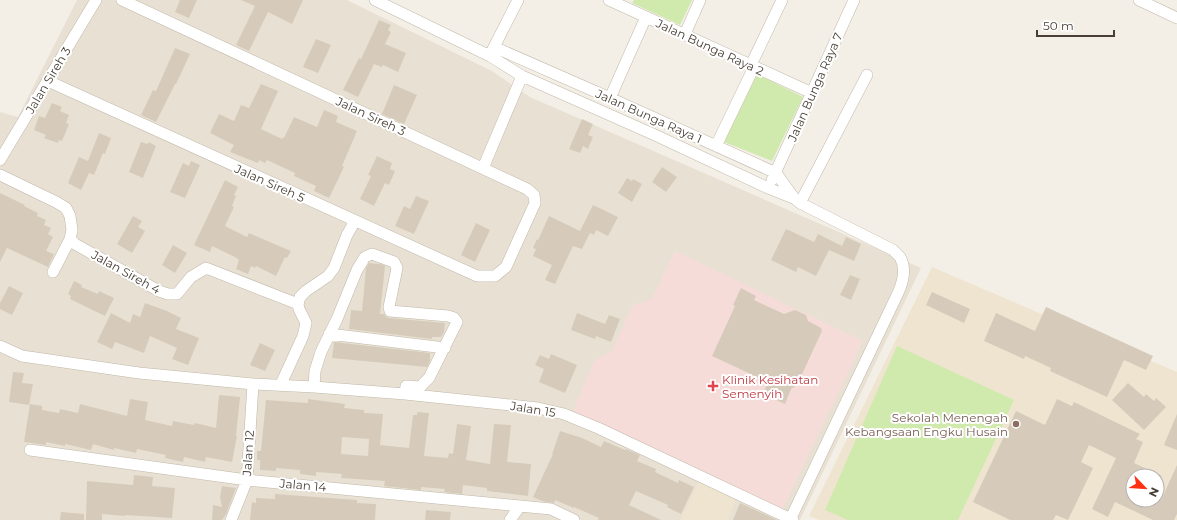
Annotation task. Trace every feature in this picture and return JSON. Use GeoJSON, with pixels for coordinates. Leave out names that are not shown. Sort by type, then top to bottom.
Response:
{"type":"FeatureCollection","features":[{"type":"Feature","properties":{"kind":"street","name":"Jalan Sireh 3"},"geometry":{"type":"LineString","coordinates":[[0,160],[96,0]]}},
{"type":"Feature","properties":{"kind":"street","name":"Jalan Sireh 3"},"geometry":{"type":"LineString","coordinates":[[122,0],[483,168],[534,195],[535,203],[506,267],[495,276]]}},
{"type":"Feature","properties":{"kind":"street"},"geometry":{"type":"LineString","coordinates":[[375,0],[395,4],[492,51],[522,76],[797,200],[893,250],[900,257],[904,278],[895,300],[791,520]]}},
{"type":"Feature","properties":{"kind":"street"},"geometry":{"type":"LineString","coordinates":[[492,51],[518,0]]}},
{"type":"Feature","properties":{"kind":"street","name":"Jalan Bunga Raya 2"},"geometry":{"type":"LineString","coordinates":[[609,0],[624,3],[646,17],[812,94]]}},
{"type":"Feature","properties":{"kind":"street"},"geometry":{"type":"LineString","coordinates":[[685,34],[700,0]]}},
{"type":"Feature","properties":{"kind":"street"},"geometry":{"type":"LineString","coordinates":[[716,146],[782,0]]}},
{"type":"Feature","properties":{"kind":"street","name":"Jalan Bunga Raya 7"},"geometry":{"type":"LineString","coordinates":[[768,188],[854,0]]}},
{"type":"Feature","properties":{"kind":"street"},"geometry":{"type":"LineString","coordinates":[[1139,0],[1177,18]]}},
{"type":"Feature","properties":{"kind":"street"},"geometry":{"type":"LineString","coordinates":[[610,98],[646,17]]}},
{"type":"Feature","properties":{"kind":"street","name":"Jalan Bunga Raya 1"},"geometry":{"type":"LineString","coordinates":[[492,51],[610,98],[776,173]]}},
{"type":"Feature","properties":{"kind":"street"},"geometry":{"type":"LineString","coordinates":[[797,200],[867,75]]}},
{"type":"Feature","properties":{"kind":"street"},"geometry":{"type":"LineString","coordinates":[[483,168],[522,76]]}},
{"type":"Feature","properties":{"kind":"street","name":"Jalan Sireh 5"},"geometry":{"type":"LineString","coordinates":[[48,81],[477,276],[495,276]]}},
{"type":"Feature","properties":{"kind":"street"},"geometry":{"type":"LineString","coordinates":[[776,173],[797,200]]}},
{"type":"Feature","properties":{"kind":"street"},"geometry":{"type":"LineString","coordinates":[[0,175],[66,208],[70,216],[72,230],[70,238],[53,272]]}},
{"type":"Feature","properties":{"kind":"street"},"geometry":{"type":"LineString","coordinates":[[281,384],[303,336],[306,323],[299,309],[298,304],[300,297],[328,276],[334,268],[347,235],[355,221]]}},
{"type":"Feature","properties":{"kind":"street","name":"Jalan Sireh 4"},"geometry":{"type":"LineString","coordinates":[[70,238],[75,244],[159,291],[168,294],[177,294],[191,277],[206,268],[298,304]]}},
{"type":"Feature","properties":{"kind":"street"},"geometry":{"type":"LineString","coordinates":[[314,387],[315,371],[321,352],[357,270],[365,257],[372,254],[394,262],[397,268],[389,307],[390,311],[448,316],[454,318],[457,322],[429,378],[420,387],[406,386],[406,394]]}},
{"type":"Feature","properties":{"kind":"street"},"geometry":{"type":"LineString","coordinates":[[330,334],[445,348]]}},
{"type":"Feature","properties":{"kind":"street","name":"Jalan 15"},"geometry":{"type":"LineString","coordinates":[[0,346],[22,356],[139,373],[253,384],[281,384],[406,394],[538,408],[564,414],[598,428],[791,520]]}},
{"type":"Feature","properties":{"kind":"street","name":"Jalan 12"},"geometry":{"type":"LineString","coordinates":[[231,520],[247,480],[253,384]]}},
{"type":"Feature","properties":{"kind":"street","name":"Jalan 14"},"geometry":{"type":"LineString","coordinates":[[30,450],[247,480],[551,508],[574,520]]}},
{"type":"Feature","properties":{"kind":"street"},"geometry":{"type":"LineString","coordinates":[[510,520],[520,506]]}},
{"type":"Feature","properties":{"kind":"shaded area"},"geometry":{"type":"Polygon","coordinates":[[[77,0],[347,0],[492,71],[530,97],[921,268],[800,520],[0,520],[0,112],[18,117],[77,0]]]}},
{"type":"Feature","properties":{"kind":"shaded area","name":"Klinik Kesihatan Semenyih"},"geometry":{"type":"Polygon","coordinates":[[[675,251],[863,341],[782,510],[573,411],[594,361],[612,351],[633,305],[652,299],[675,251]]]}},
{"type":"Feature","properties":{"kind":"shaded area","name":"Sekolah Menengah Kebangsaan Engku Husain"},"geometry":{"type":"Polygon","coordinates":[[[932,267],[1177,372],[1177,520],[819,520],[809,516],[932,267]]]}},
{"type":"Feature","properties":{"kind":"shaded area"},"geometry":{"type":"Polygon","coordinates":[[[699,481],[736,499],[728,520],[680,520],[699,481]]]}},
{"type":"Feature","properties":{"kind":"green space"},"geometry":{"type":"Polygon","coordinates":[[[634,0],[692,0],[680,25],[632,3],[634,0]]]}},
{"type":"Feature","properties":{"kind":"green space"},"geometry":{"type":"Polygon","coordinates":[[[757,74],[803,97],[772,161],[724,142],[757,74]]]}},
{"type":"Feature","properties":{"kind":"green space"},"geometry":{"type":"Polygon","coordinates":[[[897,346],[1014,400],[958,520],[848,520],[825,510],[897,346]]]}},
{"type":"Feature","properties":{"kind":"building"},"geometry":{"type":"Polygon","coordinates":[[[180,0],[197,0],[189,18],[175,12],[180,0]]]}},
{"type":"Feature","properties":{"kind":"building"},"geometry":{"type":"Polygon","coordinates":[[[241,0],[303,0],[292,24],[268,12],[249,51],[236,45],[255,6],[241,0]]]}},
{"type":"Feature","properties":{"kind":"building"},"geometry":{"type":"Polygon","coordinates":[[[379,20],[391,25],[388,30],[391,32],[385,44],[406,53],[398,72],[383,65],[382,67],[374,64],[358,97],[343,90],[359,58],[361,59],[379,20]]]}},
{"type":"Feature","properties":{"kind":"building"},"geometry":{"type":"Polygon","coordinates":[[[316,39],[331,45],[318,73],[303,67],[316,39]]]}},
{"type":"Feature","properties":{"kind":"building"},"geometry":{"type":"Polygon","coordinates":[[[175,48],[190,54],[156,122],[141,115],[153,90],[156,91],[175,48]]]}},
{"type":"Feature","properties":{"kind":"building"},"geometry":{"type":"Polygon","coordinates":[[[261,84],[278,91],[261,129],[282,139],[283,137],[284,138],[294,117],[317,127],[324,110],[338,116],[336,122],[357,131],[342,166],[344,167],[329,198],[314,191],[316,186],[294,176],[295,173],[267,160],[265,163],[259,160],[258,163],[230,152],[234,145],[210,133],[219,114],[234,121],[241,105],[249,108],[261,84]]]}},
{"type":"Feature","properties":{"kind":"building"},"geometry":{"type":"Polygon","coordinates":[[[394,85],[417,95],[404,124],[382,114],[394,85]]]}},
{"type":"Feature","properties":{"kind":"building"},"geometry":{"type":"Polygon","coordinates":[[[52,103],[62,107],[60,111],[69,115],[66,123],[69,124],[62,141],[59,140],[58,143],[44,138],[46,135],[34,130],[39,116],[45,118],[52,103]]]}},
{"type":"Feature","properties":{"kind":"building"},"geometry":{"type":"Polygon","coordinates":[[[582,119],[593,124],[588,135],[593,137],[588,149],[583,146],[580,153],[569,149],[582,119]]]}},
{"type":"Feature","properties":{"kind":"building"},"geometry":{"type":"Polygon","coordinates":[[[99,133],[111,138],[105,154],[103,153],[94,175],[89,173],[81,190],[68,183],[79,157],[88,161],[99,133]]]}},
{"type":"Feature","properties":{"kind":"building"},"geometry":{"type":"Polygon","coordinates":[[[141,142],[148,144],[149,142],[156,146],[143,178],[129,172],[141,142]]]}},
{"type":"Feature","properties":{"kind":"building"},"geometry":{"type":"Polygon","coordinates":[[[377,156],[392,163],[390,169],[395,171],[389,185],[385,183],[374,206],[360,199],[371,176],[368,175],[377,156]]]}},
{"type":"Feature","properties":{"kind":"building"},"geometry":{"type":"Polygon","coordinates":[[[191,161],[200,165],[185,198],[170,192],[183,163],[189,166],[191,161]]]}},
{"type":"Feature","properties":{"kind":"building"},"geometry":{"type":"Polygon","coordinates":[[[662,167],[677,177],[666,192],[652,182],[662,167]]]}},
{"type":"Feature","properties":{"kind":"building"},"geometry":{"type":"Polygon","coordinates":[[[627,178],[632,181],[633,179],[642,184],[632,202],[618,193],[627,178]]]}},
{"type":"Feature","properties":{"kind":"building"},"geometry":{"type":"Polygon","coordinates":[[[225,180],[238,187],[234,195],[236,196],[232,206],[234,207],[225,226],[247,237],[249,233],[291,251],[287,258],[285,257],[276,276],[256,266],[255,268],[251,266],[248,274],[236,269],[239,260],[237,258],[212,246],[210,252],[194,245],[225,180]]]}},
{"type":"Feature","properties":{"kind":"building"},"geometry":{"type":"Polygon","coordinates":[[[0,193],[25,205],[24,206],[38,213],[37,216],[46,220],[44,225],[51,228],[48,234],[53,237],[46,251],[54,254],[48,267],[7,248],[0,262],[0,193]]]}},
{"type":"Feature","properties":{"kind":"building"},"geometry":{"type":"Polygon","coordinates":[[[416,196],[429,201],[414,234],[395,226],[404,206],[410,209],[416,196]]]}},
{"type":"Feature","properties":{"kind":"building"},"geometry":{"type":"Polygon","coordinates":[[[593,205],[618,217],[608,236],[596,230],[594,235],[590,233],[582,249],[573,246],[555,284],[545,280],[552,265],[533,256],[536,249],[533,248],[549,216],[580,231],[593,205]]]}},
{"type":"Feature","properties":{"kind":"building"},"geometry":{"type":"Polygon","coordinates":[[[133,216],[142,221],[138,227],[145,231],[132,253],[117,244],[133,216]]]}},
{"type":"Feature","properties":{"kind":"building"},"geometry":{"type":"Polygon","coordinates":[[[476,223],[490,230],[475,262],[461,255],[476,223]]]}},
{"type":"Feature","properties":{"kind":"building"},"geometry":{"type":"Polygon","coordinates":[[[786,229],[814,242],[818,234],[842,246],[846,237],[861,244],[854,261],[829,250],[816,276],[798,267],[796,272],[771,260],[786,229]]]}},
{"type":"Feature","properties":{"kind":"building"},"geometry":{"type":"Polygon","coordinates":[[[173,245],[187,253],[175,273],[162,265],[173,245]]]}},
{"type":"Feature","properties":{"kind":"building"},"geometry":{"type":"Polygon","coordinates":[[[369,263],[385,266],[380,314],[384,314],[389,318],[445,323],[444,332],[441,337],[432,337],[432,339],[349,329],[351,310],[362,311],[366,268],[369,263]]]}},
{"type":"Feature","properties":{"kind":"building"},"geometry":{"type":"Polygon","coordinates":[[[850,275],[860,279],[851,300],[840,295],[850,275]]]}},
{"type":"Feature","properties":{"kind":"building"},"geometry":{"type":"Polygon","coordinates":[[[74,281],[82,285],[81,287],[98,294],[99,291],[114,298],[105,316],[70,299],[71,296],[68,294],[74,281]]]}},
{"type":"Feature","properties":{"kind":"building"},"geometry":{"type":"Polygon","coordinates":[[[9,286],[23,293],[12,315],[0,309],[0,303],[9,286]]]}},
{"type":"Feature","properties":{"kind":"building"},"geometry":{"type":"Polygon","coordinates":[[[741,288],[756,296],[754,300],[784,314],[795,310],[806,315],[808,321],[821,328],[822,331],[797,385],[791,389],[785,404],[763,394],[768,382],[712,356],[735,306],[733,305],[741,288]]]}},
{"type":"Feature","properties":{"kind":"building"},"geometry":{"type":"Polygon","coordinates":[[[932,292],[970,309],[964,323],[926,305],[932,292]]]}},
{"type":"Feature","properties":{"kind":"building"},"geometry":{"type":"Polygon","coordinates":[[[145,303],[181,318],[176,329],[199,338],[188,365],[172,359],[177,348],[150,336],[144,353],[115,342],[112,349],[97,342],[111,313],[130,323],[133,314],[140,317],[145,303]]]}},
{"type":"Feature","properties":{"kind":"building"},"geometry":{"type":"Polygon","coordinates":[[[1046,307],[1153,356],[1146,370],[1124,360],[1107,397],[1050,371],[1051,368],[1025,356],[1024,359],[984,341],[996,313],[1035,331],[1046,307]]]}},
{"type":"Feature","properties":{"kind":"building"},"geometry":{"type":"Polygon","coordinates":[[[577,313],[605,324],[609,315],[620,319],[611,342],[596,336],[595,339],[571,330],[577,313]]]}},
{"type":"Feature","properties":{"kind":"building"},"geometry":{"type":"Polygon","coordinates":[[[334,342],[430,353],[430,361],[427,367],[332,358],[334,342]]]}},
{"type":"Feature","properties":{"kind":"building"},"geometry":{"type":"Polygon","coordinates":[[[260,343],[275,350],[265,371],[250,365],[260,343]]]}},
{"type":"Feature","properties":{"kind":"building"},"geometry":{"type":"Polygon","coordinates":[[[551,354],[577,365],[565,393],[539,382],[544,369],[535,365],[540,355],[549,359],[551,354]]]}},
{"type":"Feature","properties":{"kind":"building"},"geometry":{"type":"Polygon","coordinates":[[[13,372],[24,373],[22,383],[33,384],[29,405],[9,402],[13,372]]]}},
{"type":"Feature","properties":{"kind":"building"},"geometry":{"type":"Polygon","coordinates":[[[1128,383],[1144,397],[1146,394],[1154,401],[1156,398],[1166,407],[1144,430],[1112,400],[1128,383]]]}},
{"type":"Feature","properties":{"kind":"building"},"geometry":{"type":"Polygon","coordinates":[[[219,395],[240,397],[237,436],[232,462],[206,457],[205,462],[184,457],[183,462],[165,458],[166,455],[137,449],[136,453],[114,448],[114,450],[93,444],[91,450],[65,444],[65,446],[46,442],[46,445],[24,442],[30,404],[42,406],[42,410],[59,413],[60,409],[78,413],[80,404],[127,416],[130,399],[148,402],[145,420],[172,426],[173,421],[194,425],[195,423],[216,428],[219,395]]]}},
{"type":"Feature","properties":{"kind":"building"},"geometry":{"type":"Polygon","coordinates":[[[308,399],[345,404],[344,408],[364,410],[364,413],[383,414],[380,445],[409,448],[413,415],[417,415],[417,412],[429,413],[424,456],[448,458],[449,453],[453,454],[457,424],[471,426],[466,460],[490,464],[494,424],[511,425],[507,462],[531,464],[528,496],[487,491],[487,488],[463,485],[462,494],[444,492],[445,489],[421,487],[421,490],[384,486],[385,481],[341,478],[342,474],[316,472],[316,476],[300,474],[300,470],[276,468],[276,471],[260,470],[260,460],[257,460],[257,451],[261,451],[266,400],[308,403],[308,399]],[[342,437],[341,454],[368,456],[369,439],[342,437]]]}},
{"type":"Feature","properties":{"kind":"building"},"geometry":{"type":"Polygon","coordinates":[[[1057,399],[1072,406],[1074,402],[1140,434],[1136,439],[1143,442],[1134,463],[1145,468],[1125,468],[1125,507],[1115,502],[1108,517],[1092,509],[1116,458],[1089,445],[1081,462],[1093,468],[1068,520],[1056,515],[1053,520],[1010,520],[973,502],[1016,411],[1045,425],[1057,399]]]}},
{"type":"Feature","properties":{"kind":"building"},"geometry":{"type":"Polygon","coordinates":[[[1177,414],[1177,450],[1164,445],[1177,414]]]}},
{"type":"Feature","properties":{"kind":"building"},"geometry":{"type":"Polygon","coordinates":[[[560,431],[582,438],[601,447],[604,441],[625,450],[626,449],[640,455],[637,461],[656,469],[655,472],[678,483],[679,480],[694,487],[681,514],[667,507],[668,505],[636,491],[629,505],[661,520],[598,520],[599,518],[555,500],[554,503],[542,501],[533,497],[553,454],[560,431]]]}},
{"type":"Feature","properties":{"kind":"building"},"geometry":{"type":"Polygon","coordinates":[[[1177,465],[1177,514],[1174,520],[1153,520],[1128,508],[1165,508],[1165,491],[1177,465]]]}},
{"type":"Feature","properties":{"kind":"building"},"geometry":{"type":"Polygon","coordinates":[[[134,475],[153,477],[152,486],[175,488],[172,518],[102,514],[102,520],[86,520],[87,481],[133,485],[134,475]]]}},
{"type":"Feature","properties":{"kind":"building"},"geometry":{"type":"Polygon","coordinates":[[[222,486],[236,488],[226,514],[222,520],[212,520],[213,505],[222,507],[220,497],[222,486]]]}},
{"type":"Feature","properties":{"kind":"building"},"geometry":{"type":"Polygon","coordinates":[[[275,494],[357,500],[357,503],[376,504],[375,520],[250,520],[252,502],[256,503],[256,498],[275,499],[275,494]]]}},
{"type":"Feature","properties":{"kind":"building"},"geometry":{"type":"Polygon","coordinates":[[[740,503],[777,520],[733,520],[740,503]]]}},
{"type":"Feature","properties":{"kind":"building"},"geometry":{"type":"Polygon","coordinates":[[[426,510],[451,512],[450,520],[425,520],[426,510]]]}},
{"type":"Feature","properties":{"kind":"building"},"geometry":{"type":"Polygon","coordinates":[[[61,512],[84,514],[84,520],[60,520],[61,512]]]}},
{"type":"Feature","properties":{"kind":"place","name":"Klinik Kesihatan Semenyih"},"geometry":{"type":"Point","coordinates":[713,386]}},
{"type":"Feature","properties":{"kind":"place","name":"Sekolah Menengah Kebangsaan Engku Husain"},"geometry":{"type":"Point","coordinates":[1016,424]}}]}
